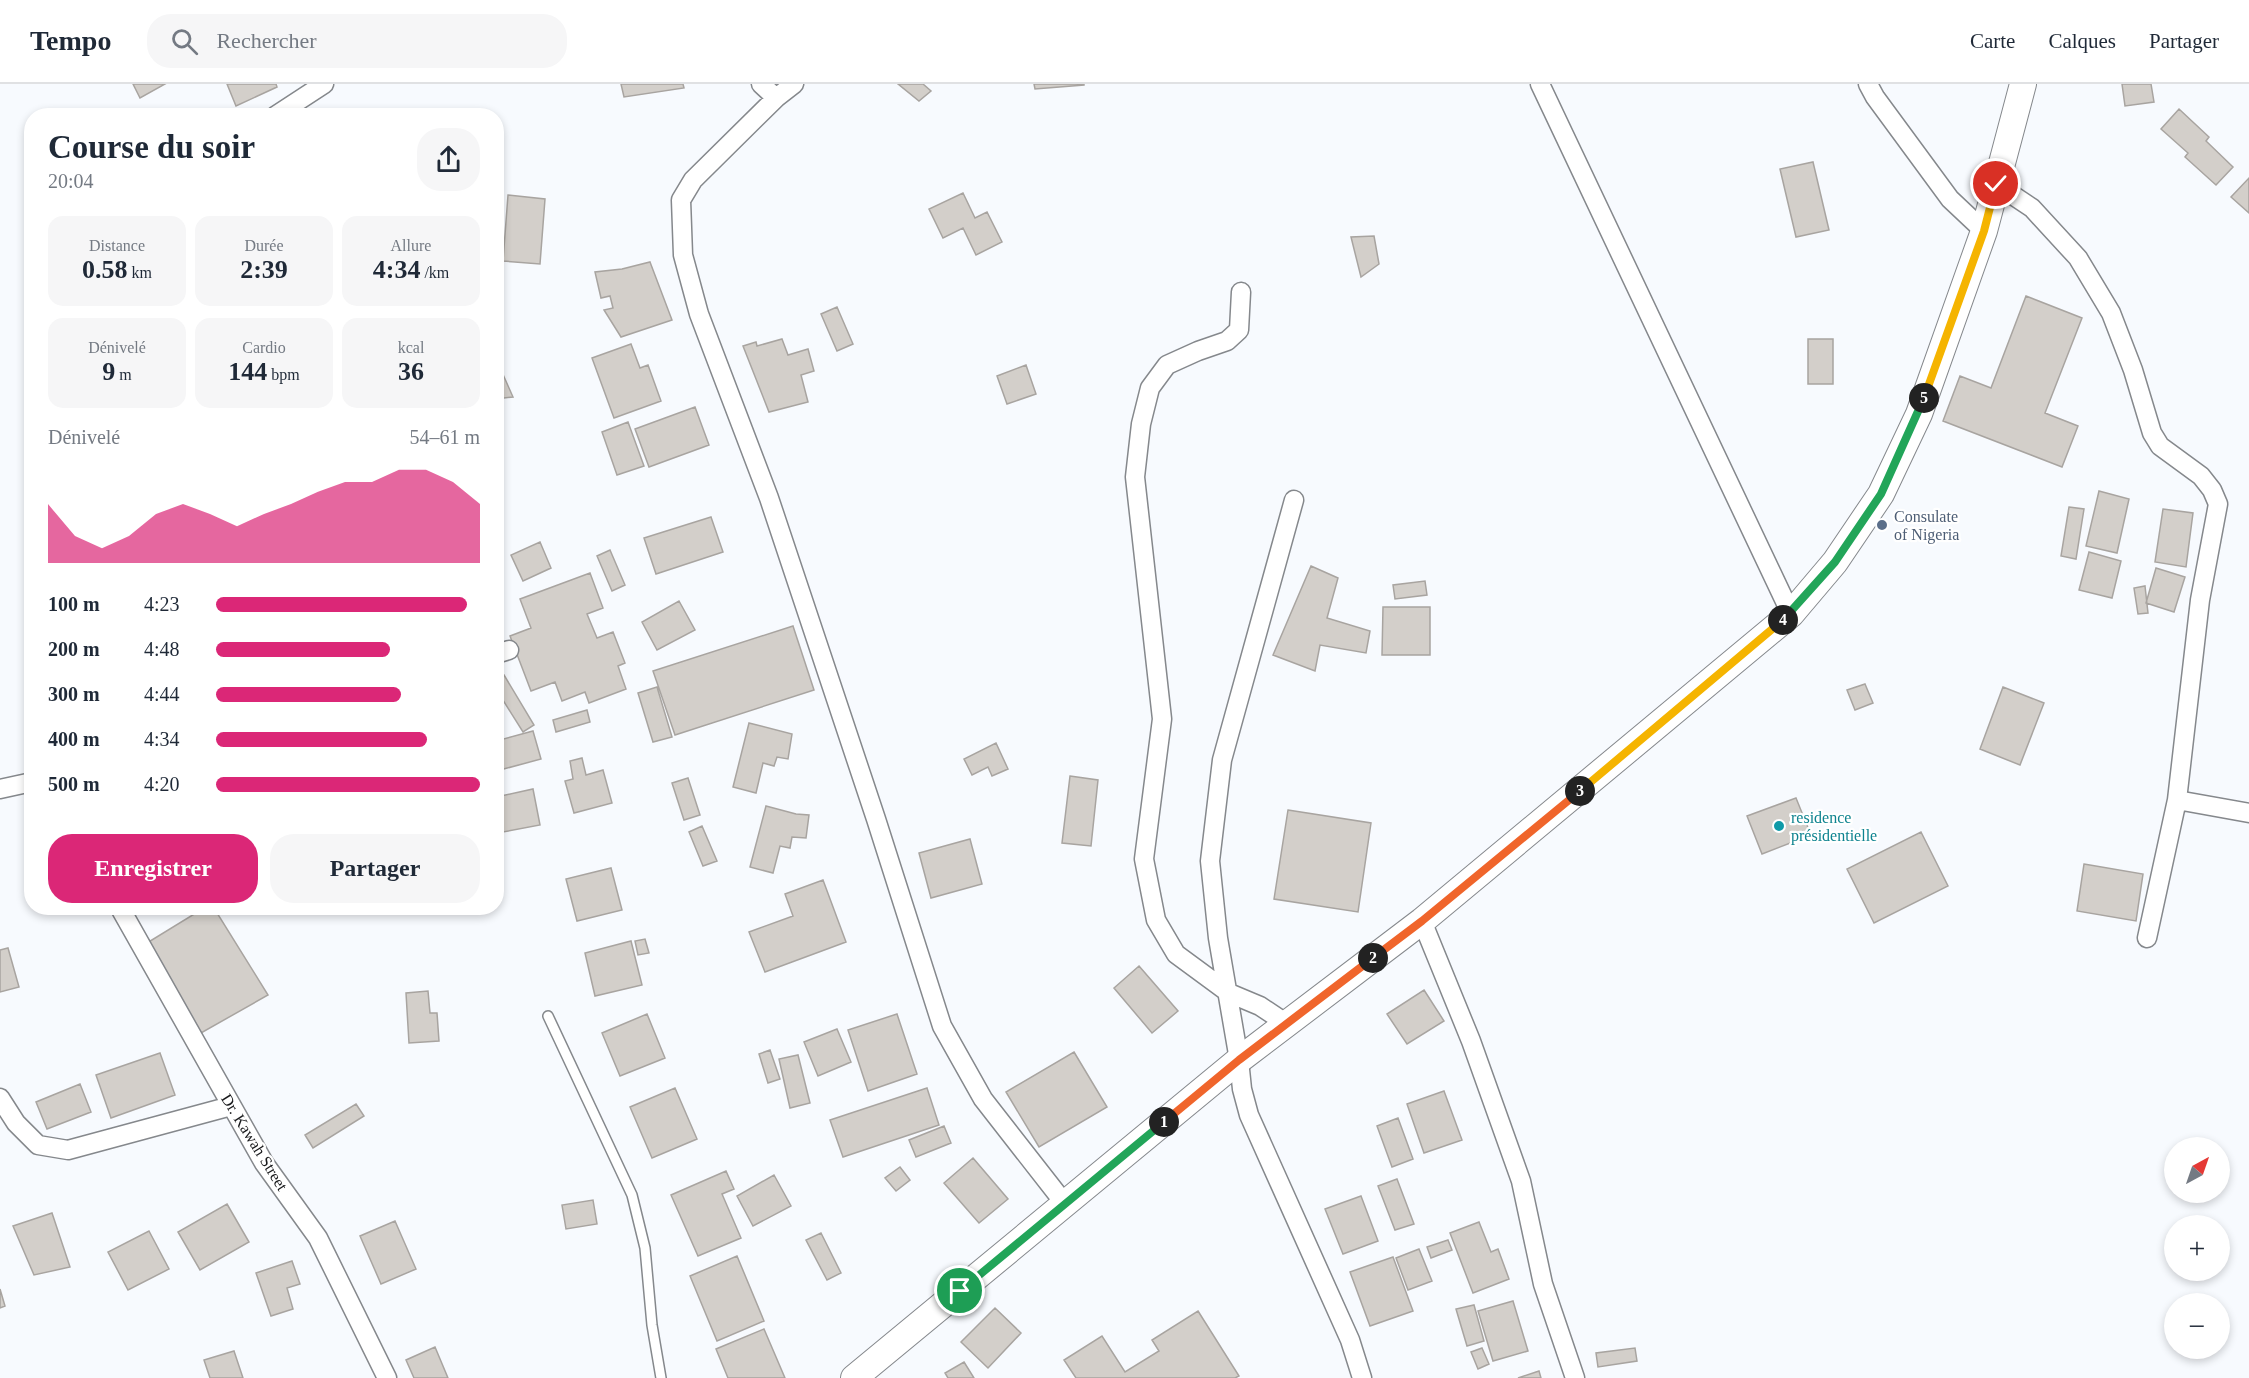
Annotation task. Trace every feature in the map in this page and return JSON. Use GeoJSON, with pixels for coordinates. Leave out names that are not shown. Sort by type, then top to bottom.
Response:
{"type":"FeatureCollection","features":[{"type":"Feature","properties":{"kind":"street"},"geometry":{"type":"LineString","coordinates":[[287,108],[324,84]]}},
{"type":"Feature","properties":{"kind":"street"},"geometry":{"type":"LineString","coordinates":[[761,84],[776,98]]}},
{"type":"Feature","properties":{"kind":"street"},"geometry":{"type":"LineString","coordinates":[[794,84],[776,98],[693,180],[681,200],[683,255],[699,315],[773,509],[942,1026],[983,1099],[1065,1204]]}},
{"type":"Feature","properties":{"kind":"street"},"geometry":{"type":"LineString","coordinates":[[1540,84],[1791,614]]}},
{"type":"Feature","properties":{"kind":"street"},"geometry":{"type":"LineString","coordinates":[[1868,84],[1875,97],[1950,199],[1984,231]]}},
{"type":"Feature","properties":{"kind":"street"},"geometry":{"type":"LineString","coordinates":[[854,1378],[1239,1060],[1422,921],[1791,614],[1835,562],[1881,494],[1919,414],[1984,231],[2023,84]]}},
{"type":"Feature","properties":{"kind":"street"},"geometry":{"type":"LineString","coordinates":[[1996,184],[2032,208],[2079,258],[2111,313],[2133,370],[2152,434],[2160,446],[2201,476],[2212,490],[2218,504],[2200,600],[2177,800],[2147,938]]}},
{"type":"Feature","properties":{"kind":"street"},"geometry":{"type":"LineString","coordinates":[[1241,292],[1239,330],[1227,341],[1167,365],[1150,388],[1141,424],[1135,477],[1162,719],[1144,859],[1156,920],[1176,954],[1229,993],[1260,1006],[1287,1024]]}},
{"type":"Feature","properties":{"kind":"street"},"geometry":{"type":"LineString","coordinates":[[1294,500],[1222,760],[1210,861],[1218,938],[1229,993],[1242,1089],[1249,1115],[1350,1340],[1362,1378]]}},
{"type":"Feature","properties":{"kind":"street"},"geometry":{"type":"LineString","coordinates":[[0,789],[24,784]]}},
{"type":"Feature","properties":{"kind":"street"},"geometry":{"type":"LineString","coordinates":[[2177,800],[2249,813]]}},
{"type":"Feature","properties":{"kind":"street","name":"Dr. Kawah Street"},"geometry":{"type":"LineString","coordinates":[[124,915],[264,1163],[318,1238],[387,1378]]}},
{"type":"Feature","properties":{"kind":"street"},"geometry":{"type":"LineString","coordinates":[[1422,921],[1471,1041],[1521,1181],[1543,1284],[1575,1378]]}},
{"type":"Feature","properties":{"kind":"street"},"geometry":{"type":"LineString","coordinates":[[0,1098],[16,1123],[38,1145],[68,1150],[231,1106]]}},
{"type":"Feature","properties":{"kind":"lane"},"geometry":{"type":"LineString","coordinates":[[548,1016],[632,1195],[645,1248],[652,1325],[661,1378]]}},
{"type":"Feature","properties":{"kind":"building"},"geometry":{"type":"Polygon","coordinates":[[[133,84],[165,84],[140,98],[133,84]]]}},
{"type":"Feature","properties":{"kind":"building"},"geometry":{"type":"Polygon","coordinates":[[[227,84],[276,84],[277,87],[236,106],[227,84]]]}},
{"type":"Feature","properties":{"kind":"building"},"geometry":{"type":"Polygon","coordinates":[[[621,84],[683,84],[684,88],[624,97],[621,84]]]}},
{"type":"Feature","properties":{"kind":"building"},"geometry":{"type":"Polygon","coordinates":[[[898,84],[923,84],[931,91],[919,101],[898,84]]]}},
{"type":"Feature","properties":{"kind":"building"},"geometry":{"type":"Polygon","coordinates":[[[1034,84],[1084,84],[1084,85],[1035,89],[1034,84]]]}},
{"type":"Feature","properties":{"kind":"building"},"geometry":{"type":"Polygon","coordinates":[[[2122,84],[2151,84],[2154,102],[2125,106],[2122,84]]]}},
{"type":"Feature","properties":{"kind":"building"},"geometry":{"type":"Polygon","coordinates":[[[2179,109],[2209,137],[2206,141],[2233,167],[2216,185],[2185,157],[2188,153],[2161,129],[2179,109]]]}},
{"type":"Feature","properties":{"kind":"building"},"geometry":{"type":"Polygon","coordinates":[[[1813,162],[1829,230],[1796,237],[1780,169],[1813,162]]]}},
{"type":"Feature","properties":{"kind":"building"},"geometry":{"type":"Polygon","coordinates":[[[2249,178],[2249,213],[2231,197],[2249,178]]]}},
{"type":"Feature","properties":{"kind":"building"},"geometry":{"type":"Polygon","coordinates":[[[963,193],[975,218],[987,212],[1002,242],[976,255],[963,228],[943,238],[929,209],[963,193]]]}},
{"type":"Feature","properties":{"kind":"building"},"geometry":{"type":"Polygon","coordinates":[[[508,195],[545,199],[540,264],[504,261],[508,195]]]}},
{"type":"Feature","properties":{"kind":"building"},"geometry":{"type":"Polygon","coordinates":[[[1374,236],[1379,264],[1361,277],[1351,237],[1374,236]]]}},
{"type":"Feature","properties":{"kind":"building"},"geometry":{"type":"Polygon","coordinates":[[[650,262],[672,320],[621,337],[604,310],[613,308],[610,296],[601,298],[595,272],[622,269],[650,262]]]}},
{"type":"Feature","properties":{"kind":"building"},"geometry":{"type":"Polygon","coordinates":[[[2026,296],[2082,318],[2045,413],[2078,426],[2062,467],[1943,421],[1960,376],[1991,388],[2026,296]]]}},
{"type":"Feature","properties":{"kind":"building"},"geometry":{"type":"Polygon","coordinates":[[[837,307],[853,344],[837,351],[821,314],[837,307]]]}},
{"type":"Feature","properties":{"kind":"building"},"geometry":{"type":"Polygon","coordinates":[[[782,339],[788,355],[808,349],[814,371],[801,375],[808,402],[769,412],[743,346],[756,342],[757,346],[782,339]]]}},
{"type":"Feature","properties":{"kind":"building"},"geometry":{"type":"Polygon","coordinates":[[[1808,339],[1833,339],[1833,384],[1808,384],[1808,339]]]}},
{"type":"Feature","properties":{"kind":"building"},"geometry":{"type":"Polygon","coordinates":[[[631,344],[640,368],[648,365],[661,401],[614,418],[592,358],[631,344]]]}},
{"type":"Feature","properties":{"kind":"building"},"geometry":{"type":"Polygon","coordinates":[[[1026,365],[1036,394],[1007,404],[997,376],[1026,365]]]}},
{"type":"Feature","properties":{"kind":"building"},"geometry":{"type":"Polygon","coordinates":[[[504,377],[513,397],[504,398],[504,377]]]}},
{"type":"Feature","properties":{"kind":"building"},"geometry":{"type":"Polygon","coordinates":[[[695,407],[709,445],[649,467],[635,429],[695,407]]]}},
{"type":"Feature","properties":{"kind":"building"},"geometry":{"type":"Polygon","coordinates":[[[628,422],[644,466],[617,475],[602,432],[628,422]]]}},
{"type":"Feature","properties":{"kind":"building"},"geometry":{"type":"Polygon","coordinates":[[[2099,491],[2129,499],[2117,553],[2086,546],[2099,491]]]}},
{"type":"Feature","properties":{"kind":"building"},"geometry":{"type":"Polygon","coordinates":[[[2069,507],[2084,509],[2076,559],[2061,556],[2069,507]]]}},
{"type":"Feature","properties":{"kind":"building"},"geometry":{"type":"Polygon","coordinates":[[[2163,509],[2193,513],[2186,567],[2155,562],[2163,509]]]}},
{"type":"Feature","properties":{"kind":"building"},"geometry":{"type":"Polygon","coordinates":[[[711,517],[723,552],[656,574],[644,538],[711,517]]]}},
{"type":"Feature","properties":{"kind":"building"},"geometry":{"type":"Polygon","coordinates":[[[540,542],[551,568],[523,581],[511,555],[540,542]]]}},
{"type":"Feature","properties":{"kind":"building"},"geometry":{"type":"Polygon","coordinates":[[[610,550],[625,585],[612,591],[597,556],[610,550]]]}},
{"type":"Feature","properties":{"kind":"building"},"geometry":{"type":"Polygon","coordinates":[[[2089,552],[2121,561],[2112,598],[2079,590],[2089,552]]]}},
{"type":"Feature","properties":{"kind":"building"},"geometry":{"type":"Polygon","coordinates":[[[1311,566],[1338,578],[1327,618],[1370,631],[1366,653],[1320,645],[1315,671],[1273,655],[1311,566]]]}},
{"type":"Feature","properties":{"kind":"building"},"geometry":{"type":"Polygon","coordinates":[[[2156,568],[2185,577],[2174,612],[2146,603],[2156,568]]]}},
{"type":"Feature","properties":{"kind":"building"},"geometry":{"type":"Polygon","coordinates":[[[590,573],[603,608],[587,614],[597,638],[613,632],[625,663],[618,666],[626,689],[589,703],[585,692],[562,701],[555,682],[531,691],[510,636],[531,628],[520,599],[590,573]]]}},
{"type":"Feature","properties":{"kind":"building"},"geometry":{"type":"Polygon","coordinates":[[[1425,581],[1427,595],[1395,599],[1393,585],[1425,581]]]}},
{"type":"Feature","properties":{"kind":"building"},"geometry":{"type":"Polygon","coordinates":[[[2145,586],[2148,613],[2138,614],[2134,588],[2145,586]]]}},
{"type":"Feature","properties":{"kind":"building"},"geometry":{"type":"Polygon","coordinates":[[[679,601],[695,630],[657,650],[642,622],[679,601]]]}},
{"type":"Feature","properties":{"kind":"building"},"geometry":{"type":"Polygon","coordinates":[[[1383,607],[1430,607],[1430,655],[1382,655],[1383,607]]]}},
{"type":"Feature","properties":{"kind":"building"},"geometry":{"type":"Polygon","coordinates":[[[793,626],[814,690],[675,735],[653,671],[793,626]]]}},
{"type":"Feature","properties":{"kind":"building"},"geometry":{"type":"Polygon","coordinates":[[[504,675],[534,725],[523,732],[504,702],[504,675]]]}},
{"type":"Feature","properties":{"kind":"building"},"geometry":{"type":"Polygon","coordinates":[[[1865,684],[1873,703],[1855,710],[1847,690],[1865,684]]]}},
{"type":"Feature","properties":{"kind":"building"},"geometry":{"type":"Polygon","coordinates":[[[657,687],[672,737],[653,742],[638,693],[657,687]]]}},
{"type":"Feature","properties":{"kind":"building"},"geometry":{"type":"Polygon","coordinates":[[[2003,687],[2044,703],[2020,765],[1980,749],[2003,687]]]}},
{"type":"Feature","properties":{"kind":"building"},"geometry":{"type":"Polygon","coordinates":[[[587,710],[590,722],[556,732],[553,720],[587,710]]]}},
{"type":"Feature","properties":{"kind":"building"},"geometry":{"type":"Polygon","coordinates":[[[749,723],[792,734],[788,759],[777,757],[774,766],[763,763],[756,793],[733,787],[749,723]]]}},
{"type":"Feature","properties":{"kind":"building"},"geometry":{"type":"Polygon","coordinates":[[[533,731],[541,759],[504,769],[504,739],[533,731]]]}},
{"type":"Feature","properties":{"kind":"building"},"geometry":{"type":"Polygon","coordinates":[[[996,743],[1008,769],[992,776],[988,767],[972,775],[964,759],[996,743]]]}},
{"type":"Feature","properties":{"kind":"building"},"geometry":{"type":"Polygon","coordinates":[[[582,758],[586,775],[603,770],[612,803],[574,813],[565,781],[573,779],[570,761],[582,758]]]}},
{"type":"Feature","properties":{"kind":"building"},"geometry":{"type":"Polygon","coordinates":[[[1070,776],[1098,780],[1091,846],[1062,843],[1070,776]]]}},
{"type":"Feature","properties":{"kind":"building"},"geometry":{"type":"Polygon","coordinates":[[[688,778],[700,815],[684,820],[672,783],[688,778]]]}},
{"type":"Feature","properties":{"kind":"building"},"geometry":{"type":"Polygon","coordinates":[[[533,789],[540,825],[504,832],[504,795],[533,789]]]}},
{"type":"Feature","properties":{"kind":"building","name":"residence présidentielle"},"geometry":{"type":"Polygon","coordinates":[[[1796,798],[1811,835],[1762,854],[1747,816],[1796,798]]]}},
{"type":"Feature","properties":{"kind":"building"},"geometry":{"type":"Polygon","coordinates":[[[766,806],[809,815],[806,838],[792,837],[790,848],[780,846],[773,873],[750,867],[766,806]]]}},
{"type":"Feature","properties":{"kind":"building"},"geometry":{"type":"Polygon","coordinates":[[[1288,810],[1371,823],[1358,912],[1274,899],[1288,810]]]}},
{"type":"Feature","properties":{"kind":"building"},"geometry":{"type":"Polygon","coordinates":[[[702,826],[717,861],[703,866],[689,832],[702,826]]]}},
{"type":"Feature","properties":{"kind":"building"},"geometry":{"type":"Polygon","coordinates":[[[1921,832],[1948,886],[1874,923],[1847,869],[1921,832]]]}},
{"type":"Feature","properties":{"kind":"building"},"geometry":{"type":"Polygon","coordinates":[[[970,839],[982,884],[931,898],[919,853],[970,839]]]}},
{"type":"Feature","properties":{"kind":"building"},"geometry":{"type":"Polygon","coordinates":[[[2084,864],[2143,874],[2136,921],[2077,911],[2084,864]]]}},
{"type":"Feature","properties":{"kind":"building"},"geometry":{"type":"Polygon","coordinates":[[[611,868],[622,910],[577,921],[566,879],[611,868]]]}},
{"type":"Feature","properties":{"kind":"building"},"geometry":{"type":"Polygon","coordinates":[[[823,880],[846,942],[765,972],[749,932],[793,916],[785,894],[823,880]]]}},
{"type":"Feature","properties":{"kind":"building"},"geometry":{"type":"Polygon","coordinates":[[[193,915],[218,915],[268,995],[201,1033],[142,946],[193,915]]]}},
{"type":"Feature","properties":{"kind":"building"},"geometry":{"type":"Polygon","coordinates":[[[645,939],[649,953],[638,955],[635,941],[645,939]]]}},
{"type":"Feature","properties":{"kind":"building"},"geometry":{"type":"Polygon","coordinates":[[[631,941],[642,985],[595,996],[585,953],[631,941]]]}},
{"type":"Feature","properties":{"kind":"building"},"geometry":{"type":"Polygon","coordinates":[[[8,948],[19,987],[0,992],[0,950],[8,948]]]}},
{"type":"Feature","properties":{"kind":"building"},"geometry":{"type":"Polygon","coordinates":[[[1139,966],[1178,1011],[1152,1033],[1114,988],[1139,966]]]}},
{"type":"Feature","properties":{"kind":"building"},"geometry":{"type":"Polygon","coordinates":[[[1424,990],[1444,1021],[1407,1044],[1387,1014],[1424,990]]]}},
{"type":"Feature","properties":{"kind":"building"},"geometry":{"type":"Polygon","coordinates":[[[428,991],[430,1013],[437,1013],[439,1041],[409,1043],[406,993],[428,991]]]}},
{"type":"Feature","properties":{"kind":"building"},"geometry":{"type":"Polygon","coordinates":[[[647,1014],[665,1058],[620,1076],[602,1033],[647,1014]]]}},
{"type":"Feature","properties":{"kind":"building"},"geometry":{"type":"Polygon","coordinates":[[[897,1014],[917,1074],[868,1091],[848,1030],[897,1014]]]}},
{"type":"Feature","properties":{"kind":"building"},"geometry":{"type":"Polygon","coordinates":[[[837,1029],[851,1062],[818,1076],[804,1042],[837,1029]]]}},
{"type":"Feature","properties":{"kind":"building"},"geometry":{"type":"Polygon","coordinates":[[[770,1050],[780,1079],[768,1083],[759,1054],[770,1050]]]}},
{"type":"Feature","properties":{"kind":"building"},"geometry":{"type":"Polygon","coordinates":[[[1074,1052],[1107,1107],[1039,1147],[1006,1092],[1074,1052]]]}},
{"type":"Feature","properties":{"kind":"building"},"geometry":{"type":"Polygon","coordinates":[[[160,1053],[175,1095],[111,1118],[96,1075],[160,1053]]]}},
{"type":"Feature","properties":{"kind":"building"},"geometry":{"type":"Polygon","coordinates":[[[798,1055],[810,1103],[790,1108],[779,1059],[798,1055]]]}},
{"type":"Feature","properties":{"kind":"building"},"geometry":{"type":"Polygon","coordinates":[[[80,1084],[91,1112],[47,1129],[36,1102],[80,1084]]]}},
{"type":"Feature","properties":{"kind":"building"},"geometry":{"type":"Polygon","coordinates":[[[675,1088],[697,1139],[652,1158],[630,1107],[675,1088]]]}},
{"type":"Feature","properties":{"kind":"building"},"geometry":{"type":"Polygon","coordinates":[[[927,1088],[939,1125],[843,1157],[830,1120],[927,1088]]]}},
{"type":"Feature","properties":{"kind":"building"},"geometry":{"type":"Polygon","coordinates":[[[1444,1091],[1462,1140],[1424,1153],[1407,1104],[1444,1091]]]}},
{"type":"Feature","properties":{"kind":"building"},"geometry":{"type":"Polygon","coordinates":[[[356,1104],[364,1116],[313,1148],[305,1135],[356,1104]]]}},
{"type":"Feature","properties":{"kind":"building"},"geometry":{"type":"Polygon","coordinates":[[[1398,1118],[1413,1159],[1392,1167],[1377,1126],[1398,1118]]]}},
{"type":"Feature","properties":{"kind":"building"},"geometry":{"type":"Polygon","coordinates":[[[944,1126],[951,1143],[916,1157],[909,1140],[944,1126]]]}},
{"type":"Feature","properties":{"kind":"building"},"geometry":{"type":"Polygon","coordinates":[[[973,1158],[1008,1199],[979,1223],[944,1183],[973,1158]]]}},
{"type":"Feature","properties":{"kind":"building"},"geometry":{"type":"Polygon","coordinates":[[[900,1167],[910,1180],[896,1191],[885,1178],[900,1167]]]}},
{"type":"Feature","properties":{"kind":"building"},"geometry":{"type":"Polygon","coordinates":[[[726,1171],[734,1189],[722,1194],[741,1238],[698,1256],[671,1195],[726,1171]]]}},
{"type":"Feature","properties":{"kind":"building"},"geometry":{"type":"Polygon","coordinates":[[[774,1175],[791,1206],[753,1226],[737,1196],[774,1175]]]}},
{"type":"Feature","properties":{"kind":"building"},"geometry":{"type":"Polygon","coordinates":[[[1397,1179],[1414,1224],[1395,1230],[1378,1186],[1397,1179]]]}},
{"type":"Feature","properties":{"kind":"building"},"geometry":{"type":"Polygon","coordinates":[[[1361,1196],[1378,1241],[1343,1254],[1325,1209],[1361,1196]]]}},
{"type":"Feature","properties":{"kind":"building"},"geometry":{"type":"Polygon","coordinates":[[[593,1200],[597,1224],[566,1229],[562,1205],[593,1200]]]}},
{"type":"Feature","properties":{"kind":"building"},"geometry":{"type":"Polygon","coordinates":[[[227,1204],[249,1242],[200,1270],[178,1232],[227,1204]]]}},
{"type":"Feature","properties":{"kind":"building"},"geometry":{"type":"Polygon","coordinates":[[[52,1213],[70,1267],[34,1275],[13,1226],[52,1213]]]}},
{"type":"Feature","properties":{"kind":"building"},"geometry":{"type":"Polygon","coordinates":[[[395,1221],[416,1269],[381,1284],[360,1236],[395,1221]]]}},
{"type":"Feature","properties":{"kind":"building"},"geometry":{"type":"Polygon","coordinates":[[[1479,1222],[1491,1252],[1498,1249],[1509,1279],[1473,1293],[1450,1233],[1479,1222]]]}},
{"type":"Feature","properties":{"kind":"building"},"geometry":{"type":"Polygon","coordinates":[[[149,1231],[169,1269],[128,1290],[108,1252],[149,1231]]]}},
{"type":"Feature","properties":{"kind":"building"},"geometry":{"type":"Polygon","coordinates":[[[821,1233],[841,1273],[827,1280],[806,1240],[821,1233]]]}},
{"type":"Feature","properties":{"kind":"building"},"geometry":{"type":"Polygon","coordinates":[[[1448,1240],[1452,1250],[1431,1258],[1427,1247],[1448,1240]]]}},
{"type":"Feature","properties":{"kind":"building"},"geometry":{"type":"Polygon","coordinates":[[[1419,1249],[1432,1281],[1408,1290],[1396,1258],[1419,1249]]]}},
{"type":"Feature","properties":{"kind":"building"},"geometry":{"type":"Polygon","coordinates":[[[737,1256],[764,1321],[717,1341],[690,1276],[737,1256]]]}},
{"type":"Feature","properties":{"kind":"building"},"geometry":{"type":"Polygon","coordinates":[[[1393,1257],[1413,1311],[1370,1326],[1350,1272],[1393,1257]]]}},
{"type":"Feature","properties":{"kind":"building"},"geometry":{"type":"Polygon","coordinates":[[[292,1261],[300,1284],[287,1288],[293,1309],[271,1316],[256,1273],[292,1261]]]}},
{"type":"Feature","properties":{"kind":"building"},"geometry":{"type":"Polygon","coordinates":[[[0,1289],[5,1306],[0,1308],[0,1289]]]}},
{"type":"Feature","properties":{"kind":"building"},"geometry":{"type":"Polygon","coordinates":[[[1513,1301],[1528,1351],[1493,1361],[1478,1311],[1513,1301]]]}},
{"type":"Feature","properties":{"kind":"building"},"geometry":{"type":"Polygon","coordinates":[[[1474,1305],[1484,1341],[1467,1346],[1456,1309],[1474,1305]]]}},
{"type":"Feature","properties":{"kind":"building"},"geometry":{"type":"Polygon","coordinates":[[[995,1308],[1021,1333],[988,1368],[961,1342],[995,1308]]]}},
{"type":"Feature","properties":{"kind":"building"},"geometry":{"type":"Polygon","coordinates":[[[1198,1311],[1239,1376],[1235,1378],[1076,1378],[1064,1360],[1102,1336],[1125,1372],[1159,1351],[1152,1340],[1198,1311]]]}},
{"type":"Feature","properties":{"kind":"building"},"geometry":{"type":"Polygon","coordinates":[[[764,1329],[785,1378],[728,1378],[716,1349],[764,1329]]]}},
{"type":"Feature","properties":{"kind":"building"},"geometry":{"type":"Polygon","coordinates":[[[435,1347],[448,1378],[414,1378],[406,1360],[435,1347]]]}},
{"type":"Feature","properties":{"kind":"building"},"geometry":{"type":"Polygon","coordinates":[[[1482,1348],[1489,1364],[1478,1369],[1471,1352],[1482,1348]]]}},
{"type":"Feature","properties":{"kind":"building"},"geometry":{"type":"Polygon","coordinates":[[[1635,1348],[1637,1361],[1598,1367],[1596,1353],[1635,1348]]]}},
{"type":"Feature","properties":{"kind":"building"},"geometry":{"type":"Polygon","coordinates":[[[234,1351],[243,1378],[210,1378],[204,1360],[234,1351]]]}},
{"type":"Feature","properties":{"kind":"building"},"geometry":{"type":"Polygon","coordinates":[[[964,1362],[974,1378],[948,1378],[945,1373],[964,1362]]]}},
{"type":"Feature","properties":{"kind":"building"},"geometry":{"type":"Polygon","coordinates":[[[1539,1371],[1541,1378],[1518,1378],[1539,1371]]]}},
{"type":"Feature","properties":{"kind":"place","name":"Consulate of Nigeria"},"geometry":{"type":"Point","coordinates":[1882,525]}},
{"type":"Feature","properties":{"kind":"place","name":"residence présidentielle"},"geometry":{"type":"Point","coordinates":[1779,826]}},
{"type":"Feature","properties":{"kind":"route"},"geometry":{"type":"LineString","coordinates":[[960,1291],[1239,1060],[1422,921],[1791,614],[1835,562],[1881,494],[1919,414],[1984,231],[1996,184]]}}]}
